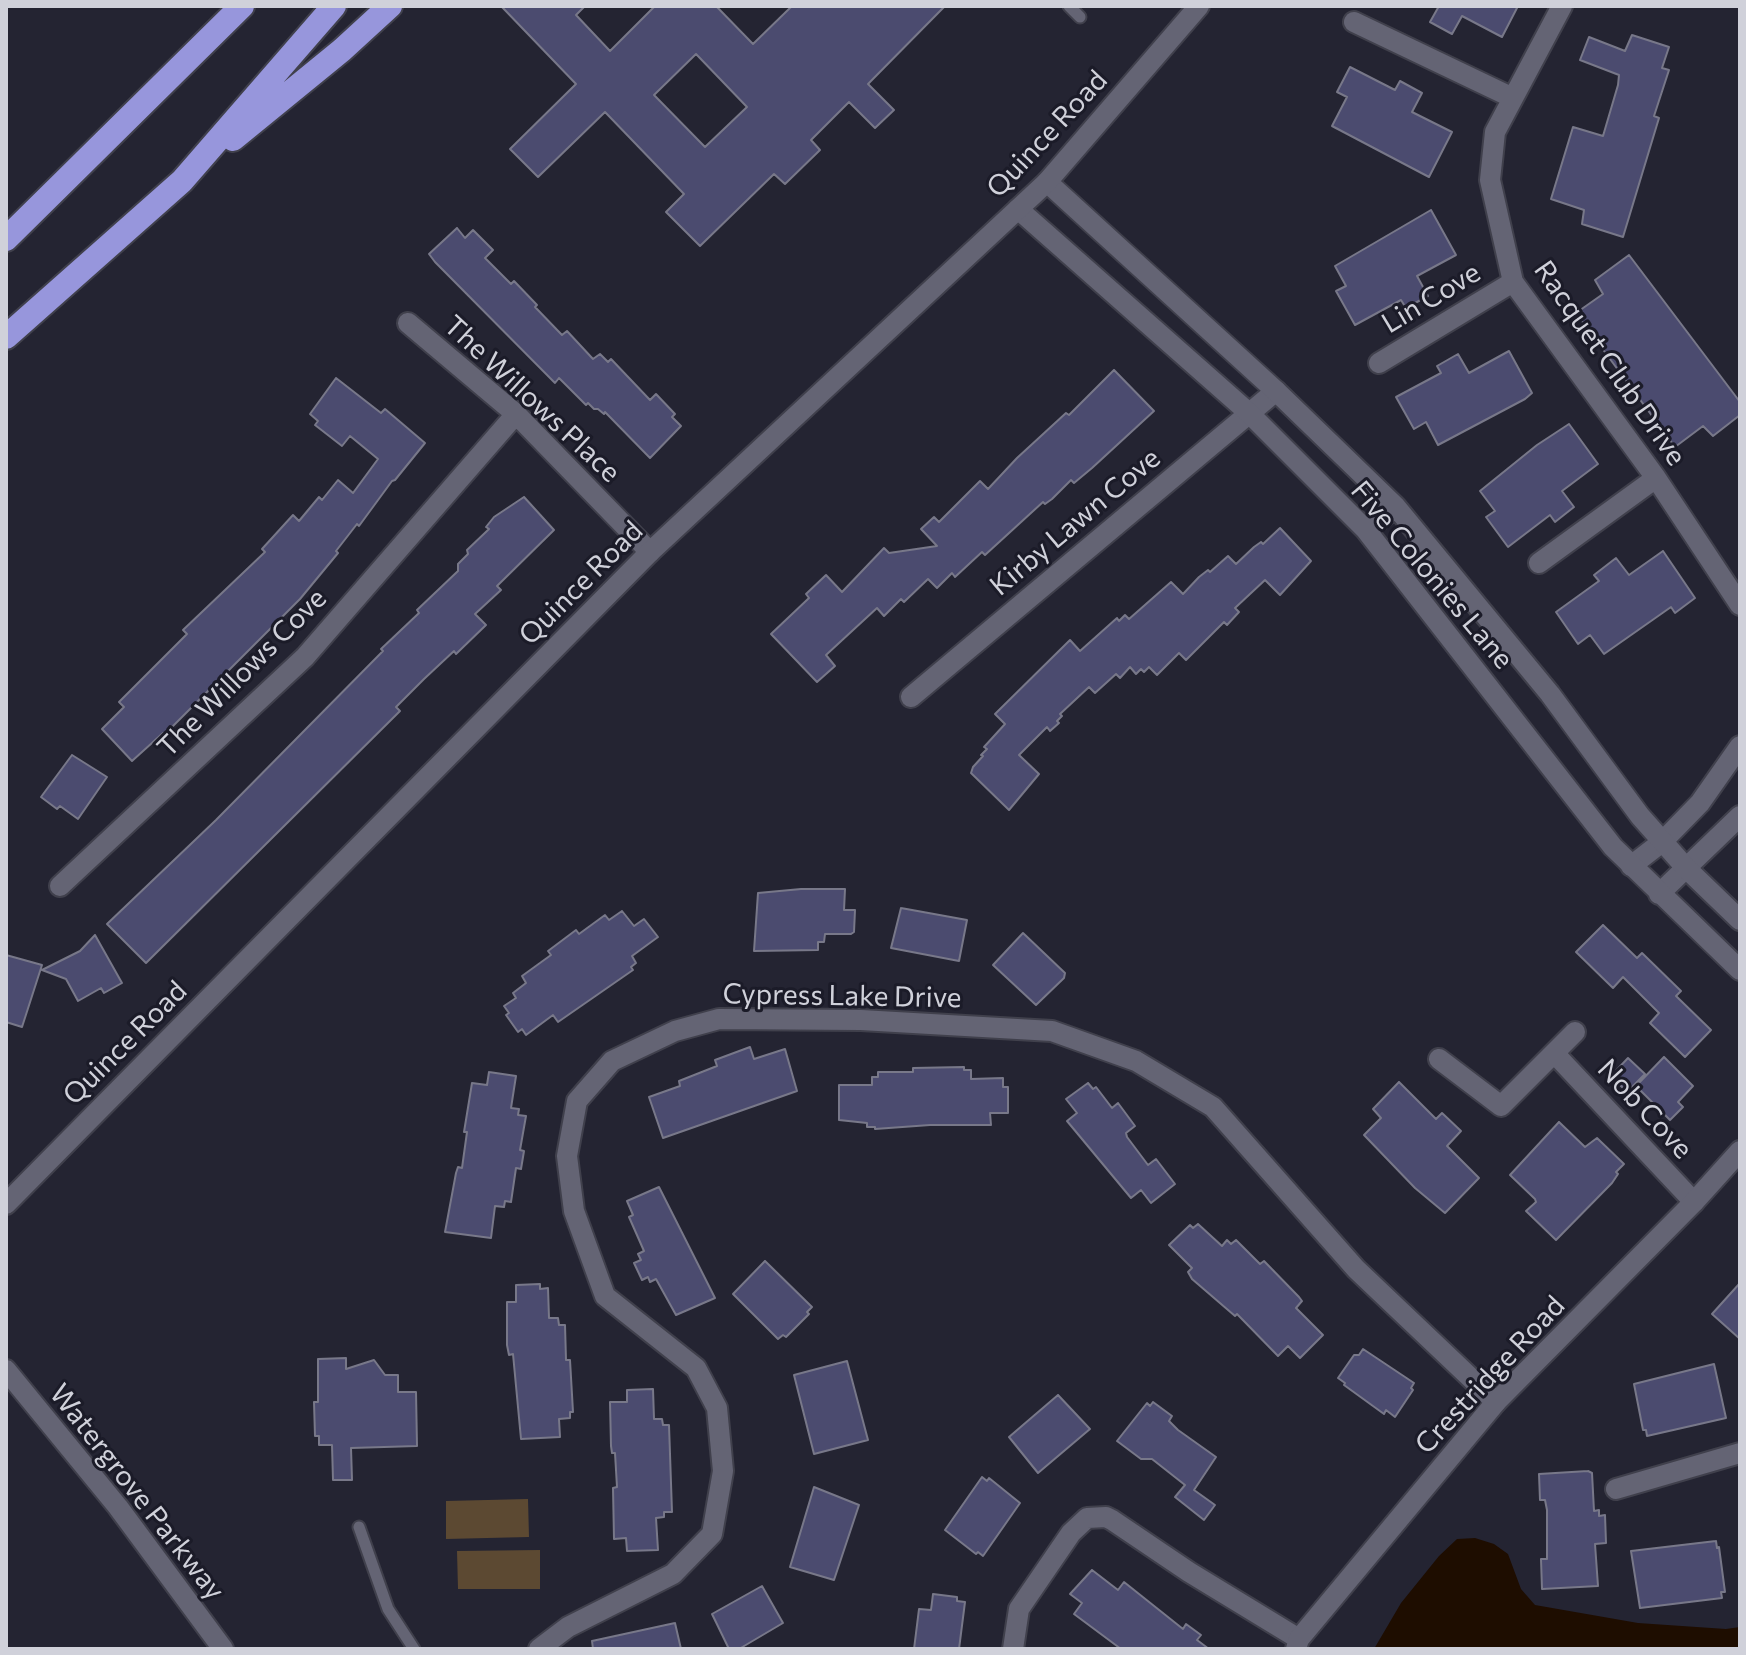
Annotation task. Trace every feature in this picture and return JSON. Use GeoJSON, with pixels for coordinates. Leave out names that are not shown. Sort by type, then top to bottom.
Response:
{"type":"FeatureCollection","features":[{"type":"Feature","properties":{"kind":"highway"},"geometry":{"type":"LineString","coordinates":[[182,181],[334,6]]}},
{"type":"Feature","properties":{"kind":"highway"},"geometry":{"type":"LineString","coordinates":[[6,337],[182,181],[342,50],[390,6]]}},
{"type":"Feature","properties":{"kind":"highway"},"geometry":{"type":"LineString","coordinates":[[6,239],[235,12]]}},
{"type":"Feature","properties":{"kind":"street","name":"Quince Road"},"geometry":{"type":"LineString","coordinates":[[6,1204],[650,552],[1047,182],[1199,6]]}},
{"type":"Feature","properties":{"kind":"street","name":"Racquet Club Drive"},"geometry":{"type":"LineString","coordinates":[[1562,6],[1495,132],[1490,180],[1513,282],[1656,478],[1740,605]]}},
{"type":"Feature","properties":{"kind":"street"},"geometry":{"type":"LineString","coordinates":[[1354,22],[1513,98]]}},
{"type":"Feature","properties":{"kind":"street","name":"Five Colonies Lane"},"geometry":{"type":"LineString","coordinates":[[1047,182],[1276,391],[1396,507],[1550,694],[1662,842],[1740,920]]}},
{"type":"Feature","properties":{"kind":"street","name":"Five Colonies Lane"},"geometry":{"type":"LineString","coordinates":[[1018,209],[1249,413],[1366,530],[1613,847],[1740,970]]}},
{"type":"Feature","properties":{"kind":"street","name":"Lin Cove"},"geometry":{"type":"LineString","coordinates":[[1379,363],[1513,282]]}},
{"type":"Feature","properties":{"kind":"street","name":"The Willows Place"},"geometry":{"type":"LineString","coordinates":[[408,323],[516,414],[650,552]]}},
{"type":"Feature","properties":{"kind":"street","name":"Kirby Lawn Cove"},"geometry":{"type":"LineString","coordinates":[[911,697],[1276,391]]}},
{"type":"Feature","properties":{"kind":"street","name":"The Willows Cove"},"geometry":{"type":"LineString","coordinates":[[60,886],[305,657],[516,414]]}},
{"type":"Feature","properties":{"kind":"street"},"geometry":{"type":"LineString","coordinates":[[1539,563],[1656,478]]}},
{"type":"Feature","properties":{"kind":"street"},"geometry":{"type":"LineString","coordinates":[[1366,530],[1396,507]]}},
{"type":"Feature","properties":{"kind":"street"},"geometry":{"type":"LineString","coordinates":[[1631,866],[1662,842],[1700,803],[1740,746]]}},
{"type":"Feature","properties":{"kind":"street"},"geometry":{"type":"LineString","coordinates":[[1659,894],[1740,816]]}},
{"type":"Feature","properties":{"kind":"street","name":"Cypress Lake Drive"},"geometry":{"type":"LineString","coordinates":[[539,1649],[568,1627],[673,1574],[712,1534],[723,1471],[717,1408],[696,1368],[605,1296],[574,1211],[567,1156],[577,1101],[612,1061],[675,1031],[719,1019],[861,1020],[1052,1031],[1136,1061],[1213,1107],[1356,1269],[1496,1402]]}},
{"type":"Feature","properties":{"kind":"street","name":"Nob Cove"},"geometry":{"type":"LineString","coordinates":[[1439,1059],[1501,1106],[1575,1032]]}},
{"type":"Feature","properties":{"kind":"street","name":"Nob Cove"},"geometry":{"type":"LineString","coordinates":[[1555,1054],[1694,1202]]}},
{"type":"Feature","properties":{"kind":"street","name":"Crestridge Road"},"geometry":{"type":"LineString","coordinates":[[1298,1644],[1496,1402],[1694,1202],[1740,1151]]}},
{"type":"Feature","properties":{"kind":"street","name":"Watergrove Parkway"},"geometry":{"type":"LineString","coordinates":[[6,1370],[118,1507],[223,1649]]}},
{"type":"Feature","properties":{"kind":"street"},"geometry":{"type":"LineString","coordinates":[[1616,1489],[1740,1453]]}},
{"type":"Feature","properties":{"kind":"street"},"geometry":{"type":"LineString","coordinates":[[1013,1649],[1019,1609],[1071,1533],[1087,1518],[1106,1517],[1298,1644]]}},
{"type":"Feature","properties":{"kind":"lane"},"geometry":{"type":"LineString","coordinates":[[1069,6],[1080,17]]}},
{"type":"Feature","properties":{"kind":"lane"},"geometry":{"type":"LineString","coordinates":[[359,1527],[388,1609],[414,1649]]}},
{"type":"Feature","properties":{"kind":"shaded area"},"geometry":{"type":"Polygon","coordinates":[[[528,1499],[529,1537],[446,1539],[446,1501],[528,1499]]]}},
{"type":"Feature","properties":{"kind":"shaded area"},"geometry":{"type":"Polygon","coordinates":[[[1475,1538],[1494,1544],[1508,1554],[1521,1589],[1535,1605],[1638,1623],[1726,1629],[1740,1627],[1740,1649],[1374,1649],[1401,1603],[1439,1556],[1457,1539],[1475,1538]]]}},
{"type":"Feature","properties":{"kind":"shaded area"},"geometry":{"type":"Polygon","coordinates":[[[540,1550],[540,1589],[458,1589],[457,1551],[540,1550]]]}},
{"type":"Feature","properties":{"kind":"building"},"geometry":{"type":"Polygon","coordinates":[[[501,6],[585,6],[576,15],[610,51],[655,6],[716,6],[753,44],[792,6],[945,6],[868,84],[894,110],[875,128],[849,102],[811,140],[820,150],[785,184],[774,174],[700,246],[666,212],[684,194],[605,112],[538,177],[510,149],[576,84],[501,6]],[[696,54],[654,95],[705,147],[747,107],[696,54]]]}},
{"type":"Feature","properties":{"kind":"building"},"geometry":{"type":"Polygon","coordinates":[[[1439,6],[1518,6],[1502,37],[1462,16],[1452,34],[1430,22],[1439,6]]]}},
{"type":"Feature","properties":{"kind":"building"},"geometry":{"type":"Polygon","coordinates":[[[1632,35],[1669,47],[1662,68],[1669,70],[1654,116],[1659,118],[1623,237],[1582,224],[1584,210],[1551,199],[1573,127],[1603,136],[1618,85],[1619,75],[1580,60],[1589,37],[1625,51],[1632,35]]]}},
{"type":"Feature","properties":{"kind":"building"},"geometry":{"type":"Polygon","coordinates":[[[1350,67],[1395,90],[1400,81],[1422,93],[1412,112],[1452,132],[1429,177],[1332,126],[1347,97],[1337,92],[1350,67]]]}},
{"type":"Feature","properties":{"kind":"building"},"geometry":{"type":"Polygon","coordinates":[[[1431,210],[1456,255],[1417,276],[1428,296],[1406,308],[1401,300],[1355,325],[1336,291],[1346,286],[1335,266],[1431,210]]]}},
{"type":"Feature","properties":{"kind":"building"},"geometry":{"type":"Polygon","coordinates":[[[457,228],[465,238],[473,230],[493,250],[485,258],[511,284],[514,281],[562,335],[567,331],[593,359],[600,354],[608,362],[611,359],[650,400],[656,394],[675,414],[672,417],[681,426],[650,458],[605,412],[594,409],[588,403],[586,405],[559,378],[555,383],[435,262],[429,254],[457,228]]]}},
{"type":"Feature","properties":{"kind":"building"},"geometry":{"type":"Polygon","coordinates":[[[1629,255],[1740,402],[1740,415],[1713,436],[1703,426],[1675,447],[1576,313],[1603,294],[1595,280],[1629,255]]]}},
{"type":"Feature","properties":{"kind":"building"},"geometry":{"type":"Polygon","coordinates":[[[1509,351],[1532,393],[1525,399],[1438,445],[1426,422],[1414,429],[1396,397],[1441,373],[1437,366],[1458,354],[1469,373],[1509,351]]]}},
{"type":"Feature","properties":{"kind":"building"},"geometry":{"type":"Polygon","coordinates":[[[1114,370],[1154,411],[1092,468],[1074,483],[1071,480],[1045,504],[1043,502],[985,555],[982,552],[955,577],[952,573],[937,588],[928,579],[884,616],[877,608],[826,655],[835,666],[817,682],[771,634],[809,598],[806,594],[826,575],[842,592],[884,548],[889,553],[937,546],[921,529],[934,517],[939,522],[980,481],[988,489],[1017,458],[1066,413],[1069,415],[1114,370]]]}},
{"type":"Feature","properties":{"kind":"building"},"geometry":{"type":"Polygon","coordinates":[[[336,378],[381,413],[385,409],[425,443],[359,526],[357,524],[336,551],[338,553],[300,599],[165,734],[132,761],[102,729],[124,707],[119,702],[187,634],[183,630],[265,552],[262,549],[293,515],[299,521],[338,480],[353,493],[378,459],[350,436],[342,446],[315,425],[318,421],[310,414],[336,378]]]}},
{"type":"Feature","properties":{"kind":"building"},"geometry":{"type":"Polygon","coordinates":[[[1569,424],[1598,464],[1562,491],[1574,507],[1555,522],[1550,515],[1508,547],[1486,517],[1495,511],[1480,491],[1537,445],[1569,424]]]}},
{"type":"Feature","properties":{"kind":"building"},"geometry":{"type":"Polygon","coordinates":[[[524,497],[554,530],[497,586],[501,590],[475,614],[486,625],[424,679],[396,707],[400,711],[146,963],[107,924],[216,820],[383,651],[381,649],[419,613],[417,610],[458,571],[458,564],[468,554],[467,550],[489,529],[486,527],[494,517],[524,497]]]}},
{"type":"Feature","properties":{"kind":"building"},"geometry":{"type":"Polygon","coordinates":[[[1280,528],[1311,561],[1280,595],[1265,580],[1235,608],[1239,612],[1227,625],[1224,622],[1186,660],[1179,653],[1157,675],[1149,667],[1136,674],[1130,667],[1120,678],[1116,674],[1095,693],[1089,687],[1060,714],[1059,723],[1050,731],[1047,727],[1019,755],[1039,774],[1009,810],[971,773],[987,749],[984,747],[1005,724],[995,714],[1070,640],[1080,651],[1117,618],[1119,621],[1125,615],[1129,619],[1171,582],[1183,594],[1199,577],[1208,570],[1210,572],[1228,556],[1236,564],[1280,528]]]}},
{"type":"Feature","properties":{"kind":"building"},"geometry":{"type":"Polygon","coordinates":[[[1663,551],[1695,598],[1675,613],[1671,607],[1604,654],[1590,635],[1578,644],[1556,612],[1599,581],[1594,575],[1616,558],[1629,575],[1663,551]]]}},
{"type":"Feature","properties":{"kind":"building"},"geometry":{"type":"Polygon","coordinates":[[[72,755],[107,777],[78,819],[41,797],[72,755]]]}},
{"type":"Feature","properties":{"kind":"building"},"geometry":{"type":"Polygon","coordinates":[[[845,889],[844,910],[855,910],[854,932],[825,934],[824,942],[818,942],[818,950],[754,951],[758,893],[845,889]]]}},
{"type":"Feature","properties":{"kind":"building"},"geometry":{"type":"Polygon","coordinates":[[[901,908],[967,920],[959,961],[891,948],[901,908]]]}},
{"type":"Feature","properties":{"kind":"building"},"geometry":{"type":"Polygon","coordinates":[[[622,911],[634,926],[644,919],[658,937],[632,956],[636,963],[631,967],[633,970],[558,1022],[553,1015],[526,1035],[522,1029],[518,1032],[506,1015],[509,1013],[504,1006],[516,998],[513,993],[526,983],[522,976],[551,955],[548,951],[576,930],[579,934],[605,915],[609,920],[622,911]]]}},
{"type":"Feature","properties":{"kind":"building"},"geometry":{"type":"Polygon","coordinates":[[[1603,925],[1637,958],[1642,953],[1681,991],[1676,996],[1711,1030],[1685,1057],[1650,1023],[1659,1013],[1623,977],[1613,988],[1576,952],[1603,925]]]}},
{"type":"Feature","properties":{"kind":"building"},"geometry":{"type":"Polygon","coordinates":[[[1023,933],[1065,973],[1064,978],[1036,1005],[993,965],[1023,933]]]}},
{"type":"Feature","properties":{"kind":"building"},"geometry":{"type":"Polygon","coordinates":[[[95,935],[122,983],[104,993],[101,988],[78,1001],[66,979],[42,970],[80,951],[95,935]]]}},
{"type":"Feature","properties":{"kind":"building"},"geometry":{"type":"Polygon","coordinates":[[[6,955],[42,965],[22,1027],[6,1022],[6,955]]]}},
{"type":"Feature","properties":{"kind":"building"},"geometry":{"type":"Polygon","coordinates":[[[750,1047],[754,1059],[785,1049],[797,1091],[663,1138],[649,1097],[680,1086],[679,1081],[717,1066],[715,1060],[750,1047]]]}},
{"type":"Feature","properties":{"kind":"building"},"geometry":{"type":"Polygon","coordinates":[[[1664,1057],[1693,1086],[1678,1102],[1683,1107],[1670,1120],[1636,1086],[1664,1057]]]}},
{"type":"Feature","properties":{"kind":"building"},"geometry":{"type":"Polygon","coordinates":[[[1628,1058],[1645,1074],[1627,1092],[1611,1076],[1628,1058]]]}},
{"type":"Feature","properties":{"kind":"building"},"geometry":{"type":"Polygon","coordinates":[[[964,1067],[964,1070],[971,1070],[971,1079],[1003,1078],[1003,1087],[1008,1087],[1008,1113],[990,1113],[991,1125],[875,1129],[867,1127],[867,1123],[839,1120],[839,1085],[872,1085],[872,1077],[878,1077],[878,1072],[964,1067]]]}},
{"type":"Feature","properties":{"kind":"building"},"geometry":{"type":"Polygon","coordinates":[[[489,1072],[516,1076],[511,1108],[519,1109],[518,1115],[526,1116],[520,1150],[524,1151],[521,1169],[516,1168],[511,1202],[505,1201],[504,1207],[495,1206],[491,1238],[445,1232],[456,1173],[458,1167],[462,1168],[472,1083],[487,1085],[489,1072]]]}},
{"type":"Feature","properties":{"kind":"building"},"geometry":{"type":"Polygon","coordinates":[[[1399,1082],[1436,1119],[1442,1113],[1461,1131],[1447,1146],[1479,1178],[1445,1213],[1415,1188],[1364,1135],[1381,1118],[1373,1109],[1399,1082]]]}},
{"type":"Feature","properties":{"kind":"building"},"geometry":{"type":"Polygon","coordinates":[[[1088,1083],[1093,1089],[1096,1087],[1112,1108],[1118,1103],[1135,1126],[1126,1133],[1127,1137],[1148,1165],[1156,1159],[1175,1184],[1151,1203],[1141,1190],[1131,1198],[1067,1121],[1077,1113],[1066,1099],[1088,1083]]]}},
{"type":"Feature","properties":{"kind":"building"},"geometry":{"type":"Polygon","coordinates":[[[1559,1122],[1585,1147],[1597,1138],[1624,1164],[1616,1172],[1618,1174],[1612,1183],[1556,1240],[1526,1211],[1536,1202],[1535,1199],[1510,1175],[1559,1122]]]}},
{"type":"Feature","properties":{"kind":"building"},"geometry":{"type":"Polygon","coordinates":[[[659,1187],[715,1298],[676,1315],[656,1279],[650,1282],[648,1277],[642,1280],[634,1263],[641,1260],[638,1254],[644,1251],[629,1217],[633,1215],[627,1201],[659,1187]]]}},
{"type":"Feature","properties":{"kind":"building"},"geometry":{"type":"Polygon","coordinates":[[[1198,1224],[1222,1246],[1227,1240],[1231,1244],[1236,1240],[1260,1264],[1264,1261],[1299,1297],[1302,1301],[1296,1308],[1323,1335],[1300,1358],[1288,1346],[1278,1356],[1237,1314],[1235,1316],[1192,1279],[1188,1272],[1192,1268],[1169,1245],[1190,1225],[1193,1228],[1198,1224]]]}},
{"type":"Feature","properties":{"kind":"building"},"geometry":{"type":"Polygon","coordinates":[[[765,1261],[812,1307],[786,1337],[783,1335],[778,1339],[733,1294],[765,1261]]]}},
{"type":"Feature","properties":{"kind":"building"},"geometry":{"type":"Polygon","coordinates":[[[1740,1283],[1740,1339],[1712,1314],[1740,1283]]]}},
{"type":"Feature","properties":{"kind":"building"},"geometry":{"type":"Polygon","coordinates":[[[540,1284],[540,1289],[548,1288],[549,1318],[558,1318],[559,1325],[565,1325],[573,1412],[570,1412],[570,1418],[559,1419],[560,1437],[521,1439],[513,1354],[509,1355],[507,1345],[507,1302],[516,1302],[516,1285],[540,1284]]]}},
{"type":"Feature","properties":{"kind":"building"},"geometry":{"type":"Polygon","coordinates":[[[1363,1349],[1414,1383],[1413,1390],[1395,1417],[1386,1410],[1384,1414],[1338,1378],[1354,1355],[1359,1355],[1363,1349]]]}},
{"type":"Feature","properties":{"kind":"building"},"geometry":{"type":"Polygon","coordinates":[[[346,1358],[346,1369],[374,1360],[385,1375],[398,1375],[398,1392],[416,1392],[417,1446],[351,1448],[352,1480],[333,1480],[332,1445],[319,1445],[319,1436],[315,1436],[318,1359],[346,1358]]]}},
{"type":"Feature","properties":{"kind":"building"},"geometry":{"type":"Polygon","coordinates":[[[847,1361],[868,1440],[814,1454],[794,1375],[847,1361]]]}},
{"type":"Feature","properties":{"kind":"building"},"geometry":{"type":"Polygon","coordinates":[[[1714,1364],[1726,1418],[1647,1436],[1646,1430],[1643,1430],[1634,1384],[1714,1364]]]}},
{"type":"Feature","properties":{"kind":"building"},"geometry":{"type":"Polygon","coordinates":[[[653,1389],[654,1419],[662,1419],[663,1425],[669,1425],[672,1512],[664,1512],[664,1517],[656,1518],[658,1550],[627,1551],[626,1538],[614,1539],[613,1488],[617,1487],[615,1453],[612,1453],[611,1446],[610,1402],[627,1402],[627,1390],[653,1389]]]}},
{"type":"Feature","properties":{"kind":"building"},"geometry":{"type":"Polygon","coordinates":[[[1058,1395],[1090,1429],[1038,1473],[1009,1437],[1058,1395]]]}},
{"type":"Feature","properties":{"kind":"building"},"geometry":{"type":"Polygon","coordinates":[[[1153,1402],[1172,1416],[1169,1421],[1178,1430],[1216,1457],[1194,1490],[1215,1505],[1204,1520],[1175,1497],[1185,1485],[1152,1459],[1141,1459],[1117,1441],[1147,1403],[1150,1406],[1153,1402]]]}},
{"type":"Feature","properties":{"kind":"building"},"geometry":{"type":"Polygon","coordinates":[[[1592,1473],[1594,1511],[1599,1510],[1599,1516],[1605,1515],[1606,1543],[1595,1544],[1598,1586],[1542,1589],[1541,1559],[1547,1559],[1547,1510],[1545,1500],[1540,1500],[1539,1474],[1592,1473]]]}},
{"type":"Feature","properties":{"kind":"building"},"geometry":{"type":"Polygon","coordinates":[[[982,1477],[987,1481],[989,1478],[1020,1503],[983,1556],[945,1530],[982,1477]]]}},
{"type":"Feature","properties":{"kind":"building"},"geometry":{"type":"Polygon","coordinates":[[[814,1487],[859,1505],[834,1580],[790,1567],[814,1487]]]}},
{"type":"Feature","properties":{"kind":"building"},"geometry":{"type":"Polygon","coordinates":[[[1716,1541],[1725,1592],[1721,1592],[1722,1598],[1640,1608],[1631,1551],[1716,1541]]]}},
{"type":"Feature","properties":{"kind":"building"},"geometry":{"type":"Polygon","coordinates":[[[1092,1570],[1118,1590],[1124,1582],[1183,1629],[1186,1624],[1201,1635],[1197,1640],[1209,1649],[1121,1649],[1074,1614],[1082,1603],[1070,1594],[1092,1570]]]}},
{"type":"Feature","properties":{"kind":"building"},"geometry":{"type":"Polygon","coordinates":[[[762,1586],[783,1623],[739,1649],[729,1649],[712,1614],[762,1586]]]}},
{"type":"Feature","properties":{"kind":"building"},"geometry":{"type":"Polygon","coordinates":[[[933,1594],[957,1597],[957,1601],[965,1602],[959,1649],[914,1649],[919,1609],[931,1610],[933,1594]]]}},
{"type":"Feature","properties":{"kind":"building"},"geometry":{"type":"Polygon","coordinates":[[[675,1623],[681,1649],[593,1649],[592,1641],[675,1623]]]}}]}
